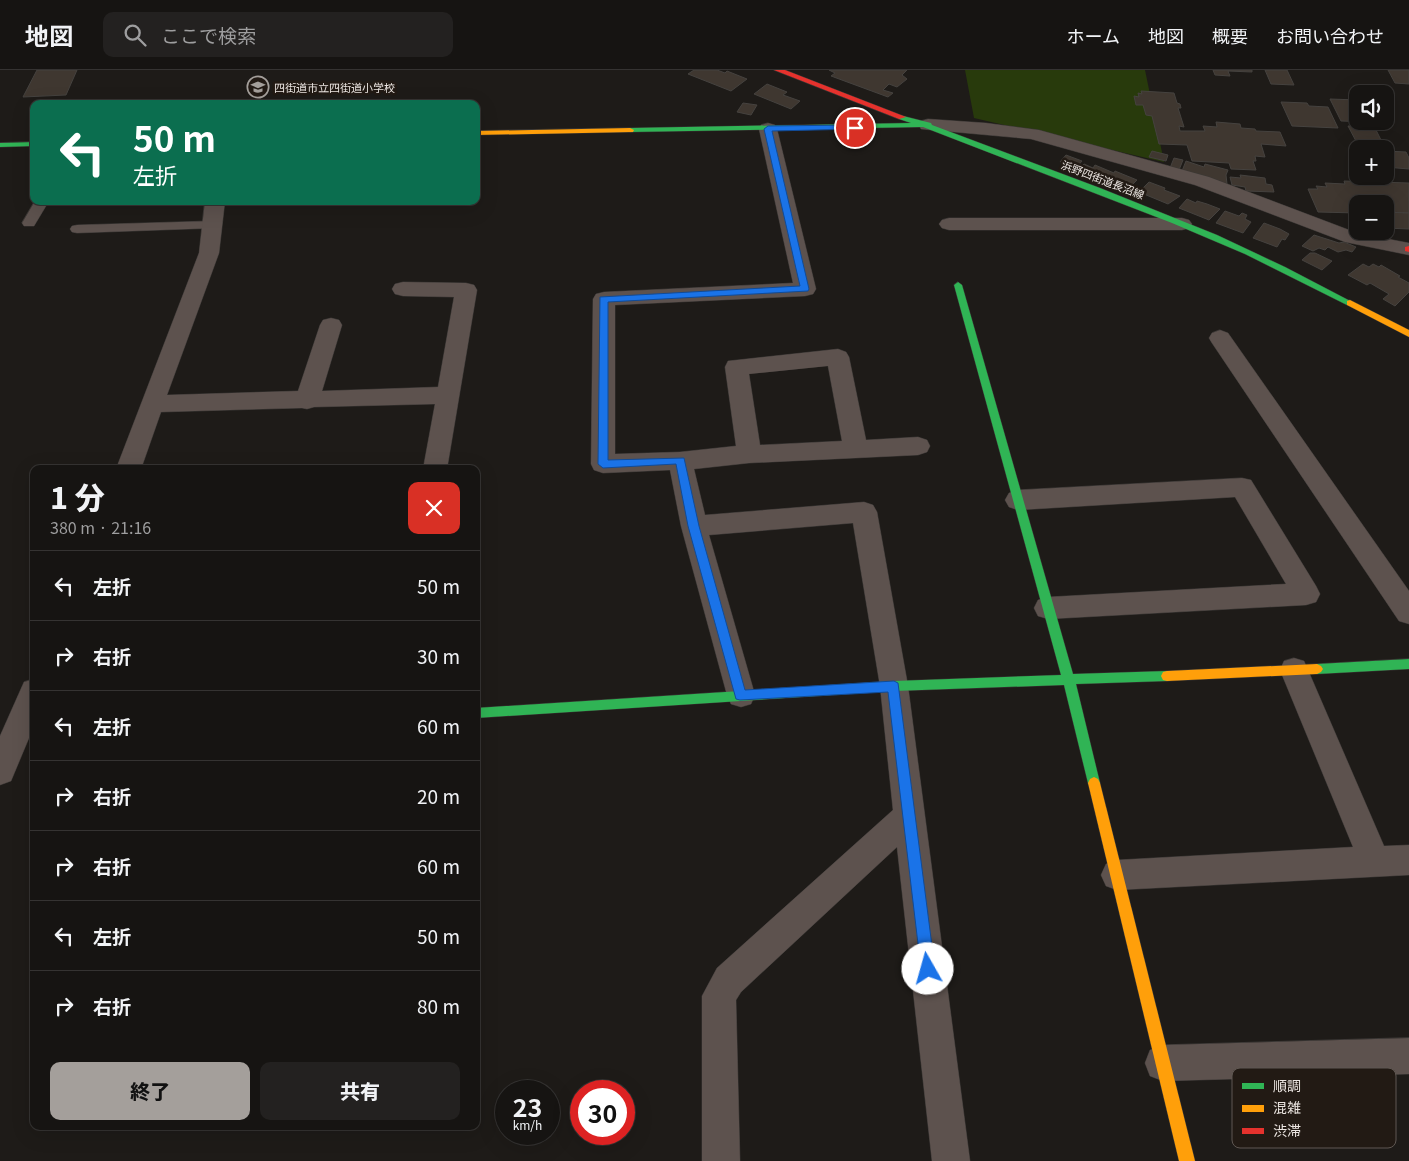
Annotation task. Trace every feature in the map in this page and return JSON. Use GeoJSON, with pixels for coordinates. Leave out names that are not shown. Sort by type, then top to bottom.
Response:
{"type":"FeatureCollection","features":[{"type":"Feature","properties":{"kind":"street","name":"浜野四街道長沼線"},"geometry":{"type":"LineString","coordinates":[[778,70],[928,125],[1182,224],[1288,271],[1409,334]]}},
{"type":"Feature","properties":{"kind":"street"},"geometry":{"type":"LineString","coordinates":[[480,134],[928,125],[1032,134],[1202,181],[1352,238],[1409,249]]}},
{"type":"Feature","properties":{"kind":"street"},"geometry":{"type":"LineString","coordinates":[[768,129],[805,289],[604,299],[603,464],[749,454],[918,446]]}},
{"type":"Feature","properties":{"kind":"street"},"geometry":{"type":"LineString","coordinates":[[0,145],[30,144]]}},
{"type":"Feature","properties":{"kind":"street"},"geometry":{"type":"LineString","coordinates":[[130,465],[209,253],[214,205]]}},
{"type":"Feature","properties":{"kind":"street"},"geometry":{"type":"LineString","coordinates":[[949,224],[1182,224]]}},
{"type":"Feature","properties":{"kind":"street"},"geometry":{"type":"LineString","coordinates":[[958,286],[1069,681],[1187,1161]]}},
{"type":"Feature","properties":{"kind":"street"},"geometry":{"type":"LineString","coordinates":[[403,289],[466,290],[436,465]]}},
{"type":"Feature","properties":{"kind":"street"},"geometry":{"type":"LineString","coordinates":[[307,401],[331,325]]}},
{"type":"Feature","properties":{"kind":"street"},"geometry":{"type":"LineString","coordinates":[[1220,338],[1409,613]]}},
{"type":"Feature","properties":{"kind":"street"},"geometry":{"type":"LineString","coordinates":[[749,454],[736,367],[838,357],[856,449]]}},
{"type":"Feature","properties":{"kind":"street"},"geometry":{"type":"LineString","coordinates":[[153,404],[307,401],[448,395]]}},
{"type":"Feature","properties":{"kind":"street"},"geometry":{"type":"LineString","coordinates":[[680,460],[694,526],[740,695]]}},
{"type":"Feature","properties":{"kind":"street"},"geometry":{"type":"LineString","coordinates":[[1018,500],[1242,487],[1306,594],[1048,608]]}},
{"type":"Feature","properties":{"kind":"street"},"geometry":{"type":"LineString","coordinates":[[694,526],[864,512],[894,686],[951,1161]]}},
{"type":"Feature","properties":{"kind":"street"},"geometry":{"type":"LineString","coordinates":[[480,713],[894,686],[1069,681],[1409,664]]}},
{"type":"Feature","properties":{"kind":"street"},"geometry":{"type":"LineString","coordinates":[[1294,670],[1375,861]]}},
{"type":"Feature","properties":{"kind":"street"},"geometry":{"type":"LineString","coordinates":[[11,752],[30,702]]}},
{"type":"Feature","properties":{"kind":"street"},"geometry":{"type":"LineString","coordinates":[[721,1161],[719,996],[729,980],[909,816]]}},
{"type":"Feature","properties":{"kind":"street"},"geometry":{"type":"LineString","coordinates":[[1117,875],[1409,860]]}},
{"type":"Feature","properties":{"kind":"street"},"geometry":{"type":"LineString","coordinates":[[1163,1063],[1409,1056]]}},
{"type":"Feature","properties":{"kind":"lane"},"geometry":{"type":"LineString","coordinates":[[30,223],[40,205]]}},
{"type":"Feature","properties":{"kind":"lane"},"geometry":{"type":"LineString","coordinates":[[77,229],[212,225]]}},
{"type":"Feature","properties":{"kind":"green space"},"geometry":{"type":"Polygon","coordinates":[[[965,70],[1145,70],[1164,162],[974,118],[965,70]]]}},
{"type":"Feature","properties":{"kind":"building"},"geometry":{"type":"Polygon","coordinates":[[[37,70],[77,70],[66,95],[23,97],[37,70]]]}},
{"type":"Feature","properties":{"kind":"building"},"geometry":{"type":"Polygon","coordinates":[[[694,70],[717,70],[725,73],[727,71],[747,79],[731,91],[688,74],[694,70]]]}},
{"type":"Feature","properties":{"kind":"building"},"geometry":{"type":"Polygon","coordinates":[[[829,70],[907,70],[902,75],[907,79],[897,87],[889,84],[883,90],[893,93],[888,97],[831,76],[835,73],[829,70]]]}},
{"type":"Feature","properties":{"kind":"building"},"geometry":{"type":"Polygon","coordinates":[[[1213,70],[1252,70],[1252,72],[1228,71],[1230,76],[1215,75],[1213,70]]]}},
{"type":"Feature","properties":{"kind":"building"},"geometry":{"type":"Polygon","coordinates":[[[1265,70],[1287,70],[1294,85],[1271,84],[1265,70]]]}},
{"type":"Feature","properties":{"kind":"building"},"geometry":{"type":"Polygon","coordinates":[[[1388,70],[1409,70],[1409,84],[1395,83],[1388,70]]]}},
{"type":"Feature","properties":{"kind":"building"},"geometry":{"type":"Polygon","coordinates":[[[767,84],[787,92],[783,95],[800,101],[791,109],[754,94],[767,84]]]}},
{"type":"Feature","properties":{"kind":"building"},"geometry":{"type":"Polygon","coordinates":[[[1141,91],[1174,93],[1177,103],[1180,104],[1181,108],[1178,108],[1184,127],[1179,126],[1180,131],[1205,131],[1203,126],[1217,127],[1216,122],[1240,124],[1241,128],[1255,129],[1256,131],[1280,132],[1286,146],[1261,144],[1265,157],[1255,156],[1256,161],[1253,161],[1256,170],[1231,169],[1229,163],[1192,161],[1187,145],[1159,144],[1152,116],[1146,115],[1143,105],[1136,105],[1134,96],[1139,97],[1138,93],[1142,94],[1141,91]]]}},
{"type":"Feature","properties":{"kind":"building"},"geometry":{"type":"Polygon","coordinates":[[[1330,99],[1349,100],[1349,121],[1341,121],[1330,99]]]}},
{"type":"Feature","properties":{"kind":"building"},"geometry":{"type":"Polygon","coordinates":[[[1281,102],[1307,103],[1309,106],[1328,107],[1338,128],[1292,126],[1281,102]]]}},
{"type":"Feature","properties":{"kind":"building"},"geometry":{"type":"Polygon","coordinates":[[[743,103],[757,105],[751,115],[737,112],[743,103]]]}},
{"type":"Feature","properties":{"kind":"building"},"geometry":{"type":"Polygon","coordinates":[[[1350,130],[1376,130],[1381,140],[1355,140],[1350,130]]]}},
{"type":"Feature","properties":{"kind":"building"},"geometry":{"type":"Polygon","coordinates":[[[1152,151],[1168,155],[1166,161],[1149,157],[1152,151]]]}},
{"type":"Feature","properties":{"kind":"building"},"geometry":{"type":"Polygon","coordinates":[[[1394,151],[1406,152],[1409,158],[1409,169],[1394,168],[1394,151]]]}},
{"type":"Feature","properties":{"kind":"building"},"geometry":{"type":"Polygon","coordinates":[[[1066,155],[1082,161],[1076,168],[1060,162],[1066,155]]]}},
{"type":"Feature","properties":{"kind":"building"},"geometry":{"type":"Polygon","coordinates":[[[1174,158],[1183,160],[1179,170],[1170,168],[1174,158]]]}},
{"type":"Feature","properties":{"kind":"building"},"geometry":{"type":"Polygon","coordinates":[[[1186,161],[1204,167],[1205,164],[1228,170],[1226,175],[1227,184],[1182,171],[1186,161]]]}},
{"type":"Feature","properties":{"kind":"building"},"geometry":{"type":"Polygon","coordinates":[[[1084,164],[1093,168],[1095,165],[1114,173],[1115,171],[1137,180],[1128,189],[1088,173],[1079,172],[1079,169],[1084,164]]]}},
{"type":"Feature","properties":{"kind":"building"},"geometry":{"type":"Polygon","coordinates":[[[1240,175],[1265,178],[1266,184],[1272,185],[1274,192],[1246,191],[1245,187],[1232,185],[1230,177],[1241,178],[1240,175]]]}},
{"type":"Feature","properties":{"kind":"building"},"geometry":{"type":"Polygon","coordinates":[[[1344,181],[1349,181],[1349,185],[1409,183],[1409,213],[1394,212],[1394,195],[1349,195],[1349,213],[1318,212],[1308,189],[1318,189],[1316,186],[1327,187],[1325,183],[1345,184],[1344,181]]]}},
{"type":"Feature","properties":{"kind":"building"},"geometry":{"type":"Polygon","coordinates":[[[1149,182],[1180,196],[1168,204],[1139,192],[1149,182]]]}},
{"type":"Feature","properties":{"kind":"building"},"geometry":{"type":"Polygon","coordinates":[[[1187,199],[1220,209],[1209,220],[1179,208],[1187,199]]]}},
{"type":"Feature","properties":{"kind":"building"},"geometry":{"type":"Polygon","coordinates":[[[1225,211],[1239,216],[1242,213],[1247,215],[1245,219],[1251,222],[1243,233],[1216,223],[1225,211]]]}},
{"type":"Feature","properties":{"kind":"building"},"geometry":{"type":"Polygon","coordinates":[[[1394,212],[1409,213],[1409,229],[1394,228],[1394,212]]]}},
{"type":"Feature","properties":{"kind":"building"},"geometry":{"type":"Polygon","coordinates":[[[1264,223],[1289,234],[1285,240],[1282,239],[1277,247],[1253,238],[1264,223]]]}},
{"type":"Feature","properties":{"kind":"building"},"geometry":{"type":"Polygon","coordinates":[[[1314,235],[1339,243],[1344,242],[1356,247],[1352,252],[1346,250],[1338,252],[1328,247],[1325,250],[1319,248],[1313,251],[1302,246],[1314,235]]]}},
{"type":"Feature","properties":{"kind":"building"},"geometry":{"type":"Polygon","coordinates":[[[1310,253],[1315,253],[1332,261],[1322,270],[1302,260],[1310,253]]]}},
{"type":"Feature","properties":{"kind":"building"},"geometry":{"type":"Polygon","coordinates":[[[1363,264],[1369,267],[1373,264],[1379,267],[1381,265],[1400,276],[1398,277],[1409,283],[1409,292],[1395,306],[1383,299],[1389,294],[1370,283],[1367,285],[1348,275],[1363,264]]]}},
{"type":"Feature","properties":{"kind":"traffic: fast"},"geometry":{"type":"LineString","coordinates":[[902,117],[1058,175],[1214,237],[1350,303]]}},
{"type":"Feature","properties":{"kind":"traffic: fast"},"geometry":{"type":"LineString","coordinates":[[630,130],[928,125]]}},
{"type":"Feature","properties":{"kind":"traffic: fast"},"geometry":{"type":"LineString","coordinates":[[0,145],[30,144]]}},
{"type":"Feature","properties":{"kind":"traffic: fast"},"geometry":{"type":"LineString","coordinates":[[958,285],[1069,681],[1094,783]]}},
{"type":"Feature","properties":{"kind":"traffic: fast"},"geometry":{"type":"LineString","coordinates":[[1317,669],[1409,664]]}},
{"type":"Feature","properties":{"kind":"traffic: fast"},"geometry":{"type":"LineString","coordinates":[[480,713],[894,686],[1167,676]]}},
{"type":"Feature","properties":{"kind":"traffic: slow"},"geometry":{"type":"LineString","coordinates":[[480,133],[630,130]]}},
{"type":"Feature","properties":{"kind":"traffic: slow"},"geometry":{"type":"LineString","coordinates":[[1350,303],[1409,334]]}},
{"type":"Feature","properties":{"kind":"traffic: slow"},"geometry":{"type":"LineString","coordinates":[[1167,676],[1317,669]]}},
{"type":"Feature","properties":{"kind":"traffic: slow"},"geometry":{"type":"LineString","coordinates":[[1094,783],[1187,1161]]}},
{"type":"Feature","properties":{"kind":"traffic: jam"},"geometry":{"type":"LineString","coordinates":[[778,70],[902,117]]}},
{"type":"Feature","properties":{"kind":"place","name":"四街道市立四街道小学校"},"geometry":{"type":"Point","coordinates":[258,87]}},
{"type":"Feature","properties":{"kind":"route"},"geometry":{"type":"LineString","coordinates":[[855,128],[768,129],[805,289],[604,299],[603,464],[680,460],[694,526],[740,695],[894,686],[928,969]]}}]}
